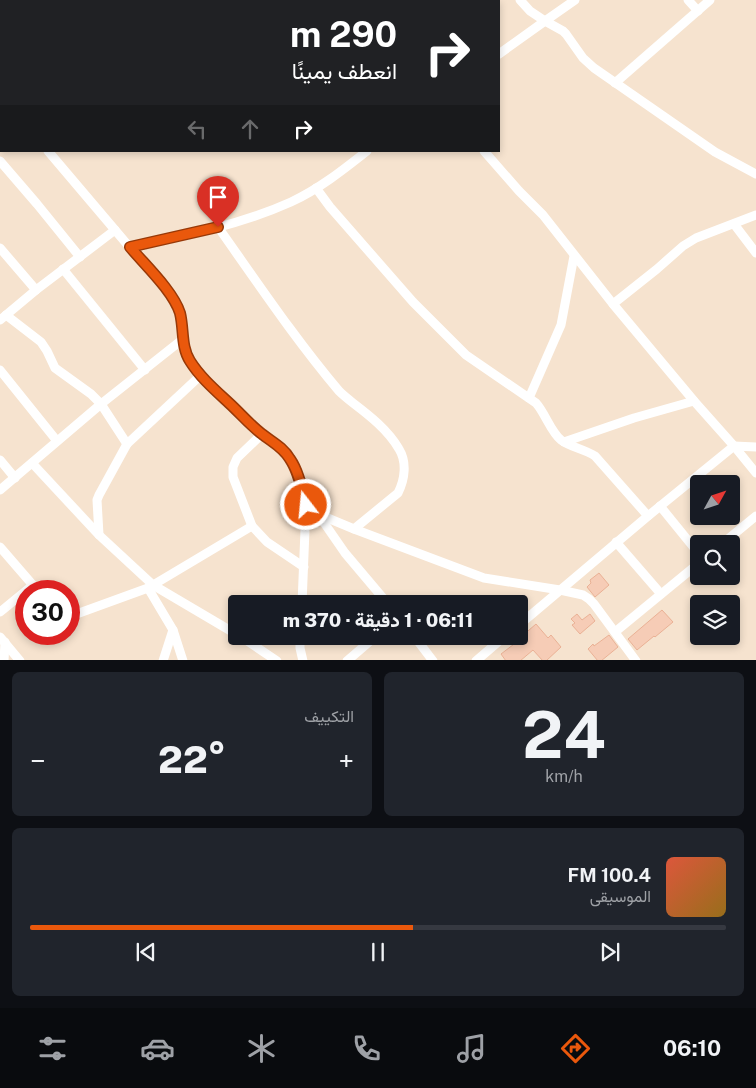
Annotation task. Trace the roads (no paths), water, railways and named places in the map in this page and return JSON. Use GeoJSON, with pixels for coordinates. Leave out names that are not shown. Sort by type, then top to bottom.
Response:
{"type":"FeatureCollection","features":[{"type":"Feature","properties":{"kind":"street"},"geometry":{"type":"LineString","coordinates":[[520,0],[530,11],[563,31],[583,58],[594,68],[715,152],[756,174]]}},
{"type":"Feature","properties":{"kind":"street"},"geometry":{"type":"LineString","coordinates":[[500,53],[574,0]]}},
{"type":"Feature","properties":{"kind":"street"},"geometry":{"type":"LineString","coordinates":[[688,0],[698,11]]}},
{"type":"Feature","properties":{"kind":"street"},"geometry":{"type":"LineString","coordinates":[[615,82],[710,0]]}},
{"type":"Feature","properties":{"kind":"street"},"geometry":{"type":"LineString","coordinates":[[49,152],[171,296],[179,311],[183,326],[183,339],[189,360],[200,375],[262,434],[279,446],[290,459],[306,505],[302,595]]}},
{"type":"Feature","properties":{"kind":"street"},"geometry":{"type":"LineString","coordinates":[[130,247],[218,227],[262,214],[316,188],[342,172],[363,152]]}},
{"type":"Feature","properties":{"kind":"street"},"geometry":{"type":"LineString","coordinates":[[485,152],[543,216],[694,401],[756,473]]}},
{"type":"Feature","properties":{"kind":"street"},"geometry":{"type":"LineString","coordinates":[[0,161],[80,257]]}},
{"type":"Feature","properties":{"kind":"street"},"geometry":{"type":"LineString","coordinates":[[316,188],[330,207],[413,302],[466,355],[536,403],[559,438],[594,456],[648,516]]}},
{"type":"Feature","properties":{"kind":"street"},"geometry":{"type":"LineString","coordinates":[[614,304],[683,246],[703,235],[756,215]]}},
{"type":"Feature","properties":{"kind":"street"},"geometry":{"type":"LineString","coordinates":[[734,224],[756,253]]}},
{"type":"Feature","properties":{"kind":"street"},"geometry":{"type":"LineString","coordinates":[[218,227],[291,330],[340,392],[381,426],[402,455],[404,475],[402,486],[398,493],[354,529]]}},
{"type":"Feature","properties":{"kind":"street"},"geometry":{"type":"LineString","coordinates":[[115,230],[3,317],[41,342],[55,368],[91,394],[101,404],[127,444]]}},
{"type":"Feature","properties":{"kind":"street"},"geometry":{"type":"LineString","coordinates":[[0,248],[36,290]]}},
{"type":"Feature","properties":{"kind":"street"},"geometry":{"type":"LineString","coordinates":[[529,398],[561,326],[574,256]]}},
{"type":"Feature","properties":{"kind":"street"},"geometry":{"type":"LineString","coordinates":[[63,269],[145,370]]}},
{"type":"Feature","properties":{"kind":"street"},"geometry":{"type":"LineString","coordinates":[[0,490],[101,404],[183,339]]}},
{"type":"Feature","properties":{"kind":"street"},"geometry":{"type":"LineString","coordinates":[[0,370],[57,441]]}},
{"type":"Feature","properties":{"kind":"street"},"geometry":{"type":"LineString","coordinates":[[99,535],[97,500],[127,444],[200,375]]}},
{"type":"Feature","properties":{"kind":"street"},"geometry":{"type":"LineString","coordinates":[[564,442],[634,418],[694,401]]}},
{"type":"Feature","properties":{"kind":"street"},"geometry":{"type":"LineString","coordinates":[[262,434],[237,458],[233,467],[233,477],[252,526],[267,542],[304,567]]}},
{"type":"Feature","properties":{"kind":"street"},"geometry":{"type":"LineString","coordinates":[[528,617],[616,542],[734,446],[756,447]]}},
{"type":"Feature","properties":{"kind":"street"},"geometry":{"type":"LineString","coordinates":[[0,460],[15,478]]}},
{"type":"Feature","properties":{"kind":"street"},"geometry":{"type":"LineString","coordinates":[[32,463],[150,586],[228,630]]}},
{"type":"Feature","properties":{"kind":"street"},"geometry":{"type":"LineString","coordinates":[[306,505],[318,514],[354,529],[484,578],[583,595],[589,598],[636,660]]}},
{"type":"Feature","properties":{"kind":"street"},"geometry":{"type":"LineString","coordinates":[[660,506],[690,543]]}},
{"type":"Feature","properties":{"kind":"street"},"geometry":{"type":"LineString","coordinates":[[318,514],[345,553],[380,595]]}},
{"type":"Feature","properties":{"kind":"street"},"geometry":{"type":"LineString","coordinates":[[733,535],[756,516]]}},
{"type":"Feature","properties":{"kind":"street"},"geometry":{"type":"LineString","coordinates":[[80,613],[150,586],[252,526]]}},
{"type":"Feature","properties":{"kind":"street"},"geometry":{"type":"LineString","coordinates":[[616,542],[661,594]]}},
{"type":"Feature","properties":{"kind":"street"},"geometry":{"type":"LineString","coordinates":[[0,547],[29,580]]}},
{"type":"Feature","properties":{"kind":"street"},"geometry":{"type":"LineString","coordinates":[[615,632],[690,570]]}},
{"type":"Feature","properties":{"kind":"street"},"geometry":{"type":"LineString","coordinates":[[150,586],[173,630],[183,660]]}},
{"type":"Feature","properties":{"kind":"street"},"geometry":{"type":"LineString","coordinates":[[0,612],[15,602]]}},
{"type":"Feature","properties":{"kind":"street"},"geometry":{"type":"LineString","coordinates":[[163,660],[173,630]]}},
{"type":"Feature","properties":{"kind":"street"},"geometry":{"type":"LineString","coordinates":[[2,640],[4,660]]}},
{"type":"Feature","properties":{"kind":"street"},"geometry":{"type":"LineString","coordinates":[[2,640],[20,660]]}},
{"type":"Feature","properties":{"kind":"street"},"geometry":{"type":"LineString","coordinates":[[254,645],[277,660]]}},
{"type":"Feature","properties":{"kind":"street"},"geometry":{"type":"LineString","coordinates":[[300,645],[303,660]]}},
{"type":"Feature","properties":{"kind":"street"},"geometry":{"type":"LineString","coordinates":[[347,660],[365,645]]}},
{"type":"Feature","properties":{"kind":"street"},"geometry":{"type":"LineString","coordinates":[[421,645],[433,660]]}},
{"type":"Feature","properties":{"kind":"street"},"geometry":{"type":"LineString","coordinates":[[476,660],[494,645]]}}]}
